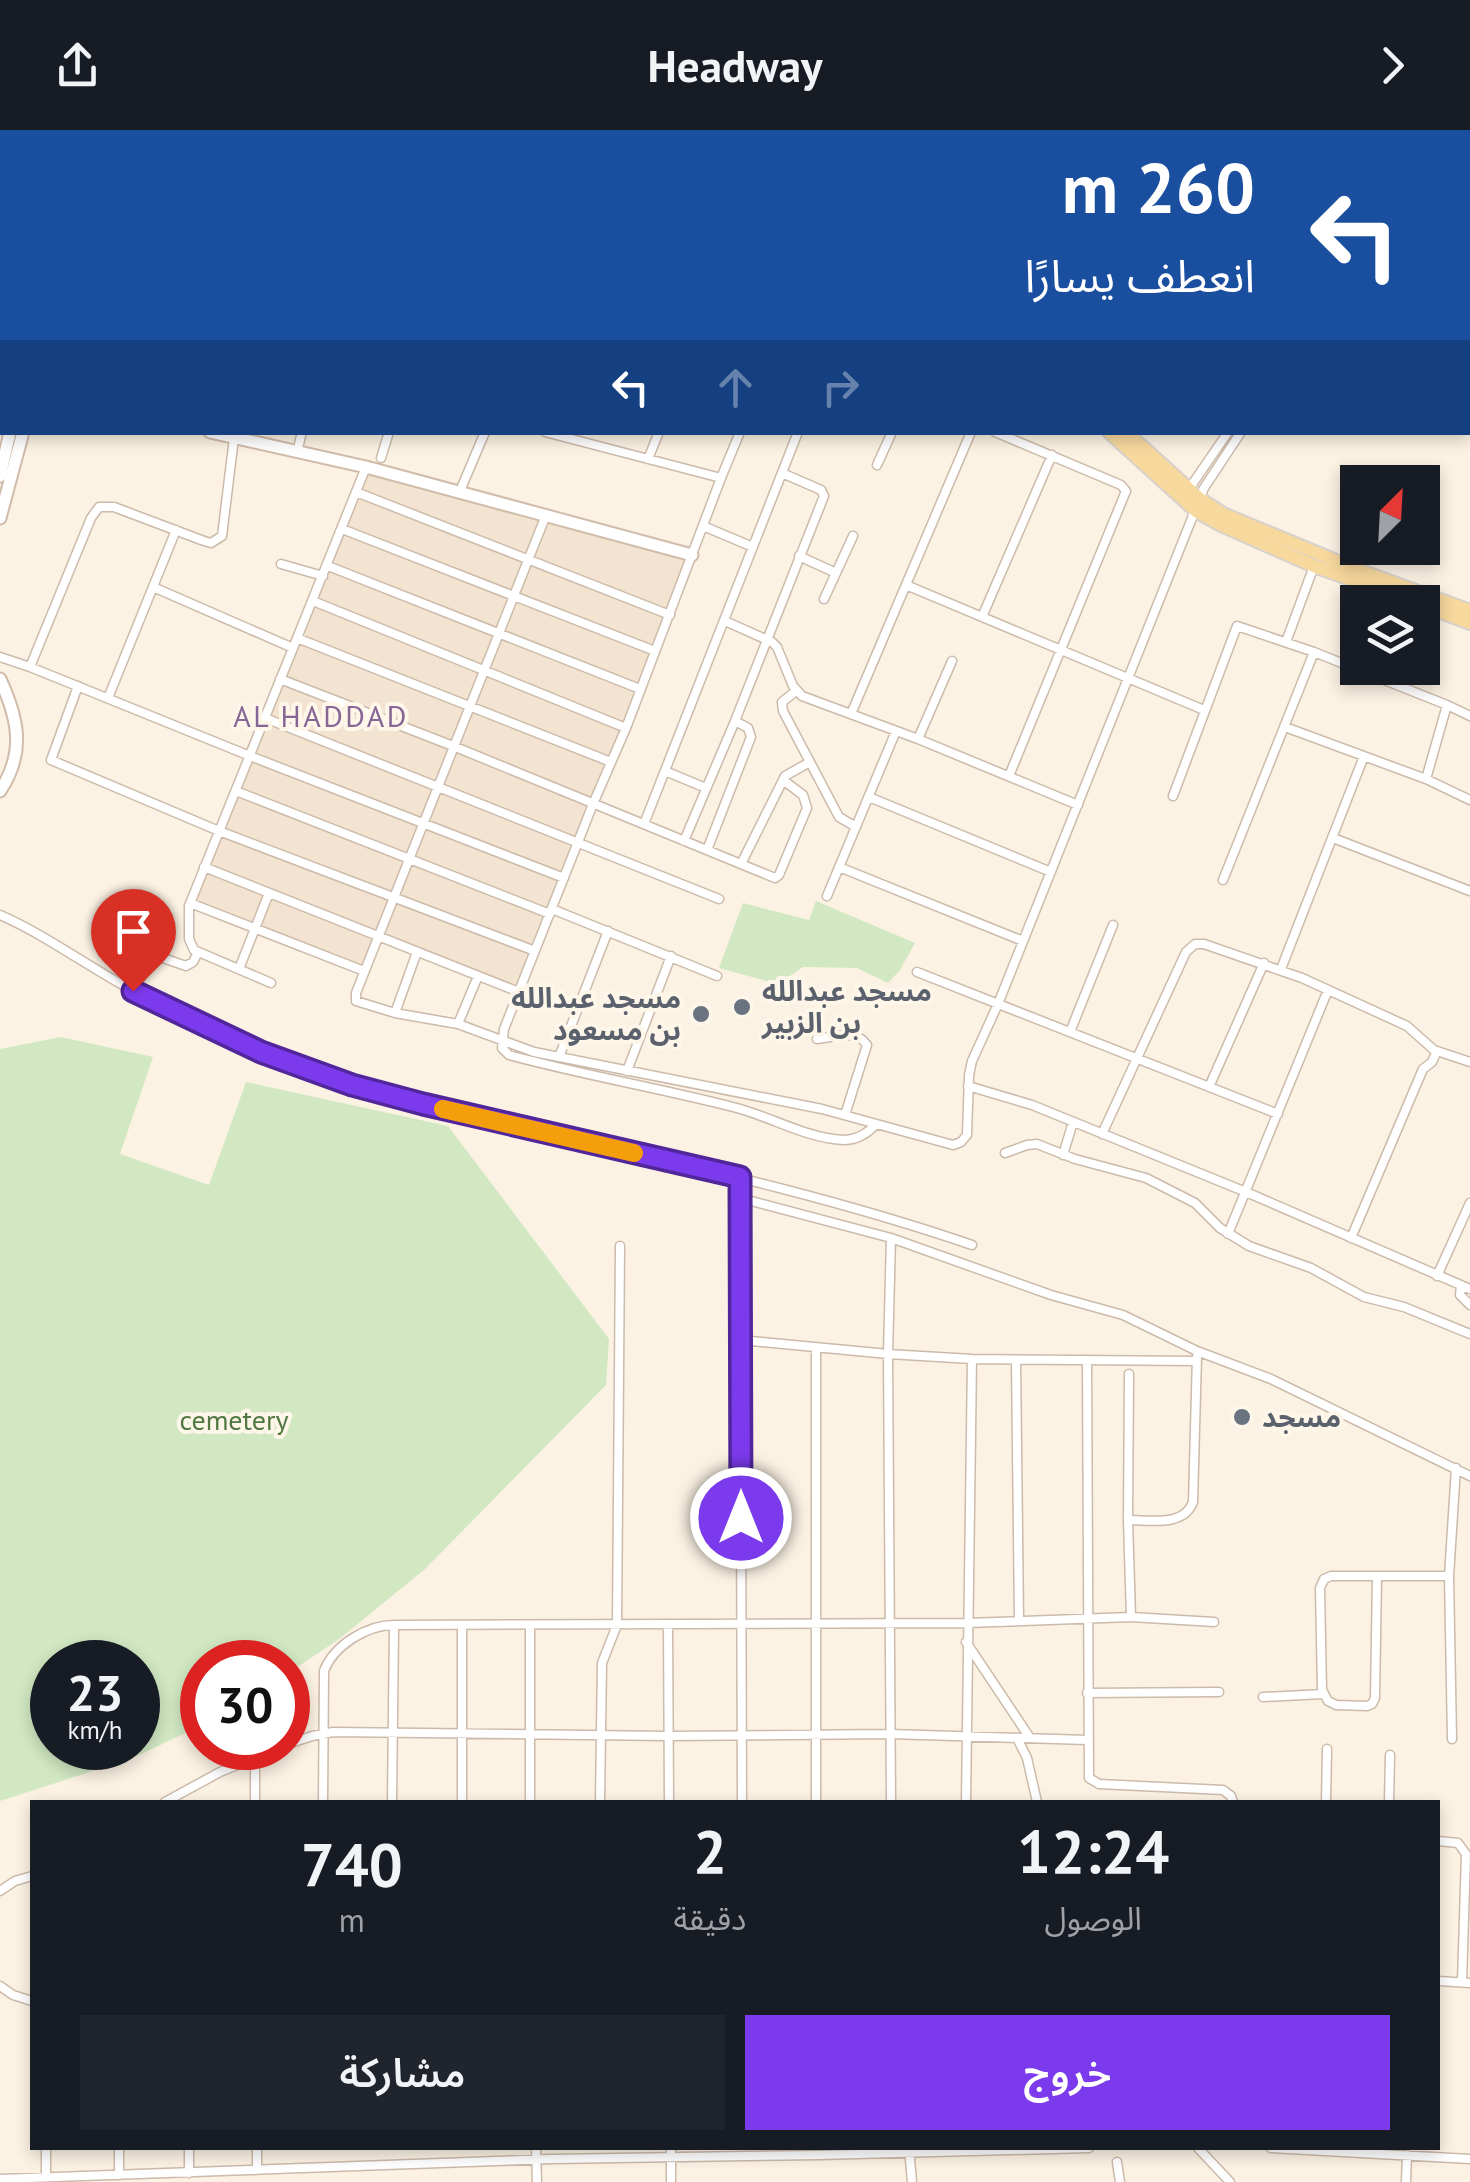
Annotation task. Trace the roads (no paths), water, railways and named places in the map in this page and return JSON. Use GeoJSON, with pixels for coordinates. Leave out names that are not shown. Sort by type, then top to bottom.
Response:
{"type":"FeatureCollection","features":[{"type":"Feature","properties":{"kind":"main road"},"geometry":{"type":"LineString","coordinates":[[1112,435],[1221,526],[1367,585]]}},
{"type":"Feature","properties":{"kind":"main road"},"geometry":{"type":"LineString","coordinates":[[1129,435],[1188,489],[1198,505],[1470,611]]}},
{"type":"Feature","properties":{"kind":"main road"},"geometry":{"type":"LineString","coordinates":[[1440,612],[1470,623]]}},
{"type":"Feature","properties":{"kind":"street"},"geometry":{"type":"LineString","coordinates":[[0,476],[9,435]]}},
{"type":"Feature","properties":{"kind":"street"},"geometry":{"type":"LineString","coordinates":[[0,518],[22,435]]}},
{"type":"Feature","properties":{"kind":"street"},"geometry":{"type":"LineString","coordinates":[[222,435],[366,467],[692,555]]}},
{"type":"Feature","properties":{"kind":"street"},"geometry":{"type":"LineString","coordinates":[[297,452],[301,435]]}},
{"type":"Feature","properties":{"kind":"street"},"geometry":{"type":"LineString","coordinates":[[381,458],[388,435]]}},
{"type":"Feature","properties":{"kind":"street"},"geometry":{"type":"LineString","coordinates":[[460,491],[484,435]]}},
{"type":"Feature","properties":{"kind":"street"},"geometry":{"type":"LineString","coordinates":[[648,459],[658,435]]}},
{"type":"Feature","properties":{"kind":"street"},"geometry":{"type":"LineString","coordinates":[[739,435],[501,1042],[508,1055],[736,1107],[820,1136],[855,1139],[876,1124]]}},
{"type":"Feature","properties":{"kind":"street"},"geometry":{"type":"LineString","coordinates":[[644,824],[797,435]]}},
{"type":"Feature","properties":{"kind":"street"},"geometry":{"type":"LineString","coordinates":[[877,466],[891,435]]}},
{"type":"Feature","properties":{"kind":"street"},"geometry":{"type":"LineString","coordinates":[[851,714],[971,435]]}},
{"type":"Feature","properties":{"kind":"street"},"geometry":{"type":"LineString","coordinates":[[1003,435],[1121,485],[1126,491],[1009,776]]}},
{"type":"Feature","properties":{"kind":"street"},"geometry":{"type":"LineString","coordinates":[[1188,489],[1226,435]]}},
{"type":"Feature","properties":{"kind":"street"},"geometry":{"type":"LineString","coordinates":[[546,515],[364,971],[356,1001],[395,1014],[458,1024],[501,1042],[559,1058],[805,1105],[957,1144],[968,1130],[972,1062],[1198,505],[1208,482],[1239,435]]}},
{"type":"Feature","properties":{"kind":"street"},"geometry":{"type":"LineString","coordinates":[[569,436],[721,478]]}},
{"type":"Feature","properties":{"kind":"street"},"geometry":{"type":"LineString","coordinates":[[30,667],[94,511],[106,505],[212,543],[222,536],[234,438]]}},
{"type":"Feature","properties":{"kind":"street"},"geometry":{"type":"LineString","coordinates":[[982,617],[1052,454]]}},
{"type":"Feature","properties":{"kind":"street"},"geometry":{"type":"LineString","coordinates":[[271,983],[192,947],[190,903],[366,467]]}},
{"type":"Feature","properties":{"kind":"street"},"geometry":{"type":"LineString","coordinates":[[684,840],[824,492],[782,474]]}},
{"type":"Feature","properties":{"kind":"street"},"geometry":{"type":"LineString","coordinates":[[356,492],[670,615]]}},
{"type":"Feature","properties":{"kind":"street"},"geometry":{"type":"LineString","coordinates":[[703,526],[753,547]]}},
{"type":"Feature","properties":{"kind":"street"},"geometry":{"type":"LineString","coordinates":[[342,529],[655,651]]}},
{"type":"Feature","properties":{"kind":"street"},"geometry":{"type":"LineString","coordinates":[[108,698],[176,530]]}},
{"type":"Feature","properties":{"kind":"street"},"geometry":{"type":"LineString","coordinates":[[824,600],[853,536]]}},
{"type":"Feature","properties":{"kind":"street"},"geometry":{"type":"LineString","coordinates":[[799,556],[836,573]]}},
{"type":"Feature","properties":{"kind":"street"},"geometry":{"type":"LineString","coordinates":[[281,564],[324,576]]}},
{"type":"Feature","properties":{"kind":"street"},"geometry":{"type":"LineString","coordinates":[[328,566],[640,689]]}},
{"type":"Feature","properties":{"kind":"street"},"geometry":{"type":"LineString","coordinates":[[1286,642],[1314,566]]}},
{"type":"Feature","properties":{"kind":"street"},"geometry":{"type":"LineString","coordinates":[[906,585],[1204,710]]}},
{"type":"Feature","properties":{"kind":"street"},"geometry":{"type":"LineString","coordinates":[[153,587],[293,648]]}},
{"type":"Feature","properties":{"kind":"street"},"geometry":{"type":"LineString","coordinates":[[313,601],[626,728]]}},
{"type":"Feature","properties":{"kind":"street"},"geometry":{"type":"LineString","coordinates":[[725,621],[766,638],[777,647],[796,691],[809,699],[1078,804]]}},
{"type":"Feature","properties":{"kind":"street"},"geometry":{"type":"LineString","coordinates":[[1173,796],[1238,626],[1314,652],[1470,716]]}},
{"type":"Feature","properties":{"kind":"street"},"geometry":{"type":"LineString","coordinates":[[297,638],[612,762]]}},
{"type":"Feature","properties":{"kind":"street"},"geometry":{"type":"LineString","coordinates":[[1223,880],[1314,652]]}},
{"type":"Feature","properties":{"kind":"street"},"geometry":{"type":"LineString","coordinates":[[0,657],[564,878]]}},
{"type":"Feature","properties":{"kind":"street"},"geometry":{"type":"LineString","coordinates":[[918,740],[952,661]]}},
{"type":"Feature","properties":{"kind":"street"},"geometry":{"type":"LineString","coordinates":[[0,679],[13,709],[17,734],[12,765],[0,791]]}},
{"type":"Feature","properties":{"kind":"street"},"geometry":{"type":"LineString","coordinates":[[280,679],[774,878],[780,876],[807,808],[803,795],[783,780]]}},
{"type":"Feature","properties":{"kind":"street"},"geometry":{"type":"LineString","coordinates":[[78,686],[50,760],[219,831],[535,951]]}},
{"type":"Feature","properties":{"kind":"street"},"geometry":{"type":"LineString","coordinates":[[796,691],[785,698],[782,707],[838,817],[856,828]]}},
{"type":"Feature","properties":{"kind":"street"},"geometry":{"type":"LineString","coordinates":[[1426,779],[1448,705]]}},
{"type":"Feature","properties":{"kind":"street"},"geometry":{"type":"LineString","coordinates":[[265,718],[720,899]]}},
{"type":"Feature","properties":{"kind":"street"},"geometry":{"type":"LineString","coordinates":[[707,850],[751,737],[748,728],[735,721]]}},
{"type":"Feature","properties":{"kind":"street"},"geometry":{"type":"LineString","coordinates":[[1285,727],[1426,779],[1470,800]]}},
{"type":"Feature","properties":{"kind":"street"},"geometry":{"type":"LineString","coordinates":[[827,896],[896,731]]}},
{"type":"Feature","properties":{"kind":"street"},"geometry":{"type":"LineString","coordinates":[[1281,968],[1364,756]]}},
{"type":"Feature","properties":{"kind":"street"},"geometry":{"type":"LineString","coordinates":[[741,864],[783,780],[788,773],[810,762]]}},
{"type":"Feature","properties":{"kind":"street"},"geometry":{"type":"LineString","coordinates":[[664,771],[706,788]]}},
{"type":"Feature","properties":{"kind":"street"},"geometry":{"type":"LineString","coordinates":[[236,791],[717,976]]}},
{"type":"Feature","properties":{"kind":"street"},"geometry":{"type":"LineString","coordinates":[[868,797],[1051,872]]}},
{"type":"Feature","properties":{"kind":"street"},"geometry":{"type":"LineString","coordinates":[[1333,838],[1470,892]]}},
{"type":"Feature","properties":{"kind":"street"},"geometry":{"type":"LineString","coordinates":[[204,867],[519,992]]}},
{"type":"Feature","properties":{"kind":"street"},"geometry":{"type":"LineString","coordinates":[[839,867],[1023,941]]}},
{"type":"Feature","properties":{"kind":"street"},"geometry":{"type":"LineString","coordinates":[[238,969],[269,893]]}},
{"type":"Feature","properties":{"kind":"street"},"geometry":{"type":"LineString","coordinates":[[190,903],[364,971]]}},
{"type":"Feature","properties":{"kind":"street"},"geometry":{"type":"LineString","coordinates":[[0,915],[133,991],[261,1052],[352,1085],[740,1177],[868,1211],[972,1245]]}},
{"type":"Feature","properties":{"kind":"street"},"geometry":{"type":"LineString","coordinates":[[1070,1032],[1112,925]]}},
{"type":"Feature","properties":{"kind":"street"},"geometry":{"type":"LineString","coordinates":[[559,1058],[608,931]]}},
{"type":"Feature","properties":{"kind":"street"},"geometry":{"type":"LineString","coordinates":[[1102,1134],[1190,946],[1204,944],[1281,968],[1407,1026],[1423,1051],[1423,1068],[1351,1238]]}},
{"type":"Feature","properties":{"kind":"street"},"geometry":{"type":"LineString","coordinates":[[133,991],[151,959],[160,957],[186,966],[198,952]]}},
{"type":"Feature","properties":{"kind":"street"},"geometry":{"type":"LineString","coordinates":[[395,1014],[417,952]]}},
{"type":"Feature","properties":{"kind":"street"},"geometry":{"type":"LineString","coordinates":[[626,1072],[671,956]]}},
{"type":"Feature","properties":{"kind":"street"},"geometry":{"type":"LineString","coordinates":[[1208,1086],[1264,963]]}},
{"type":"Feature","properties":{"kind":"street"},"geometry":{"type":"LineString","coordinates":[[917,972],[1278,1114]]}},
{"type":"Feature","properties":{"kind":"street"},"geometry":{"type":"LineString","coordinates":[[458,1024],[478,976]]}},
{"type":"Feature","properties":{"kind":"street"},"geometry":{"type":"LineString","coordinates":[[1228,1234],[1328,990]]}},
{"type":"Feature","properties":{"kind":"street"},"geometry":{"type":"LineString","coordinates":[[817,1038],[856,1036],[865,1042],[866,1053],[845,1115]]}},
{"type":"Feature","properties":{"kind":"street"},"geometry":{"type":"LineString","coordinates":[[1423,1051],[1437,1051],[1470,1062]]}},
{"type":"Feature","properties":{"kind":"street"},"geometry":{"type":"LineString","coordinates":[[1423,1068],[1432,1062],[1437,1051]]}},
{"type":"Feature","properties":{"kind":"street"},"geometry":{"type":"LineString","coordinates":[[968,1086],[1016,1099],[1073,1122],[1466,1287],[1460,1295],[1470,1305]]}},
{"type":"Feature","properties":{"kind":"street"},"geometry":{"type":"LineString","coordinates":[[1063,1155],[1073,1122]]}},
{"type":"Feature","properties":{"kind":"street"},"geometry":{"type":"LineString","coordinates":[[1005,1153],[1032,1144],[1131,1172],[1195,1204],[1228,1234],[1249,1246],[1311,1268],[1364,1296],[1404,1307],[1470,1334]]}},
{"type":"Feature","properties":{"kind":"street"},"geometry":{"type":"LineString","coordinates":[[740,1177],[742,1800]]}},
{"type":"Feature","properties":{"kind":"street"},"geometry":{"type":"LineString","coordinates":[[740,1198],[892,1238],[1051,1295],[1110,1311],[1197,1356],[1271,1379],[1470,1476]]}},
{"type":"Feature","properties":{"kind":"street"},"geometry":{"type":"LineString","coordinates":[[1437,1276],[1470,1203]]}},
{"type":"Feature","properties":{"kind":"street"},"geometry":{"type":"LineString","coordinates":[[868,1211],[868,1232]]}},
{"type":"Feature","properties":{"kind":"street"},"geometry":{"type":"LineString","coordinates":[[890,1800],[888,1354],[892,1238]]}},
{"type":"Feature","properties":{"kind":"street"},"geometry":{"type":"LineString","coordinates":[[600,1800],[602,1663],[617,1625],[620,1246]]}},
{"type":"Feature","properties":{"kind":"street"},"geometry":{"type":"LineString","coordinates":[[741,1340],[972,1359],[1197,1356]]}},
{"type":"Feature","properties":{"kind":"street"},"geometry":{"type":"LineString","coordinates":[[816,1348],[816,1800]]}},
{"type":"Feature","properties":{"kind":"street"},"geometry":{"type":"LineString","coordinates":[[1128,1520],[1179,1518],[1192,1506],[1197,1356]]}},
{"type":"Feature","properties":{"kind":"street"},"geometry":{"type":"LineString","coordinates":[[966,1800],[972,1359]]}},
{"type":"Feature","properties":{"kind":"street"},"geometry":{"type":"LineString","coordinates":[[1016,1360],[1018,1620]]}},
{"type":"Feature","properties":{"kind":"street"},"geometry":{"type":"LineString","coordinates":[[1087,1360],[1088,1774],[1095,1783],[1223,1790],[1232,1800]]}},
{"type":"Feature","properties":{"kind":"street"},"geometry":{"type":"LineString","coordinates":[[1128,1374],[1132,1617]]}},
{"type":"Feature","properties":{"kind":"street"},"geometry":{"type":"LineString","coordinates":[[1452,1739],[1450,1576],[1456,1468]]}},
{"type":"Feature","properties":{"kind":"street"},"geometry":{"type":"LineString","coordinates":[[1377,1576],[1374,1701],[1367,1706],[1336,1705],[1328,1701],[1321,1685],[1320,1584],[1331,1576],[1377,1576],[1450,1576]]}},
{"type":"Feature","properties":{"kind":"street"},"geometry":{"type":"LineString","coordinates":[[323,1800],[323,1677],[328,1660],[376,1626],[967,1624],[1132,1617],[1214,1622]]}},
{"type":"Feature","properties":{"kind":"street"},"geometry":{"type":"LineString","coordinates":[[668,1624],[669,1800]]}},
{"type":"Feature","properties":{"kind":"street"},"geometry":{"type":"LineString","coordinates":[[392,1800],[394,1625]]}},
{"type":"Feature","properties":{"kind":"street"},"geometry":{"type":"LineString","coordinates":[[462,1625],[462,1800]]}},
{"type":"Feature","properties":{"kind":"street"},"geometry":{"type":"LineString","coordinates":[[530,1626],[530,1800]]}},
{"type":"Feature","properties":{"kind":"street"},"geometry":{"type":"LineString","coordinates":[[966,1642],[1030,1738]]}},
{"type":"Feature","properties":{"kind":"street"},"geometry":{"type":"LineString","coordinates":[[1087,1693],[1219,1692]]}},
{"type":"Feature","properties":{"kind":"street"},"geometry":{"type":"LineString","coordinates":[[1263,1698],[1323,1694]]}},
{"type":"Feature","properties":{"kind":"street"},"geometry":{"type":"LineString","coordinates":[[310,1738],[392,1733],[890,1734],[1087,1740]]}},
{"type":"Feature","properties":{"kind":"street"},"geometry":{"type":"LineString","coordinates":[[1016,1738],[1028,1762],[1036,1800]]}},
{"type":"Feature","properties":{"kind":"street"},"geometry":{"type":"LineString","coordinates":[[1326,1800],[1327,1749]]}},
{"type":"Feature","properties":{"kind":"street"},"geometry":{"type":"LineString","coordinates":[[1389,1800],[1390,1755]]}},
{"type":"Feature","properties":{"kind":"street"},"geometry":{"type":"LineString","coordinates":[[169,1800],[224,1770]]}},
{"type":"Feature","properties":{"kind":"street"},"geometry":{"type":"LineString","coordinates":[[255,1770],[255,1800]]}},
{"type":"Feature","properties":{"kind":"street"},"geometry":{"type":"LineString","coordinates":[[186,1791],[186,1800]]}},
{"type":"Feature","properties":{"kind":"street"},"geometry":{"type":"LineString","coordinates":[[1440,1842],[1458,1843],[1466,1854],[1466,1982],[1440,1981]]}},
{"type":"Feature","properties":{"kind":"street"},"geometry":{"type":"LineString","coordinates":[[0,1891],[15,1880],[30,1876]]}},
{"type":"Feature","properties":{"kind":"street"},"geometry":{"type":"LineString","coordinates":[[0,1986],[30,2001]]}},
{"type":"Feature","properties":{"kind":"street"},"geometry":{"type":"LineString","coordinates":[[46,2150],[46,2178]]}},
{"type":"Feature","properties":{"kind":"street"},"geometry":{"type":"LineString","coordinates":[[119,2150],[119,2175]]}},
{"type":"Feature","properties":{"kind":"street"},"geometry":{"type":"LineString","coordinates":[[189,2150],[190,2172]]}},
{"type":"Feature","properties":{"kind":"street"},"geometry":{"type":"LineString","coordinates":[[257,2150],[257,2170]]}},
{"type":"Feature","properties":{"kind":"street"},"geometry":{"type":"LineString","coordinates":[[536,2150],[537,2182]]}},
{"type":"Feature","properties":{"kind":"street"},"geometry":{"type":"LineString","coordinates":[[604,2150],[604,2160]]}},
{"type":"Feature","properties":{"kind":"street"},"geometry":{"type":"LineString","coordinates":[[671,2150],[671,2182]]}},
{"type":"Feature","properties":{"kind":"street"},"geometry":{"type":"LineString","coordinates":[[0,2179],[671,2158],[743,2152],[909,2150],[912,2182]]}},
{"type":"Feature","properties":{"kind":"street"},"geometry":{"type":"LineString","coordinates":[[1200,2150],[1230,2182]]}},
{"type":"Feature","properties":{"kind":"street"},"geometry":{"type":"LineString","coordinates":[[1311,2150],[1470,2159]]}},
{"type":"Feature","properties":{"kind":"street"},"geometry":{"type":"LineString","coordinates":[[1406,2182],[1407,2155]]}},
{"type":"Feature","properties":{"kind":"street"},"geometry":{"type":"LineString","coordinates":[[1117,2162],[1120,2182]]}},
{"type":"Feature","properties":{"kind":"place","name":"مسجد عبدالله بن الزبير"},"geometry":{"type":"Point","coordinates":[742,1007]}},
{"type":"Feature","properties":{"kind":"place","name":"مسجد عبدالله بن مسعود"},"geometry":{"type":"Point","coordinates":[701,1014]}},
{"type":"Feature","properties":{"kind":"place","name":"مسجد"},"geometry":{"type":"Point","coordinates":[1242,1417]}},
{"type":"Feature","properties":{"kind":"district","name":"AL HADDAD"},"geometry":{"type":"Point","coordinates":[321,717]}},
{"type":"Feature","properties":{"kind":"park label","name":"cemetery"},"geometry":{"type":"Point","coordinates":[234,1420]}}]}
